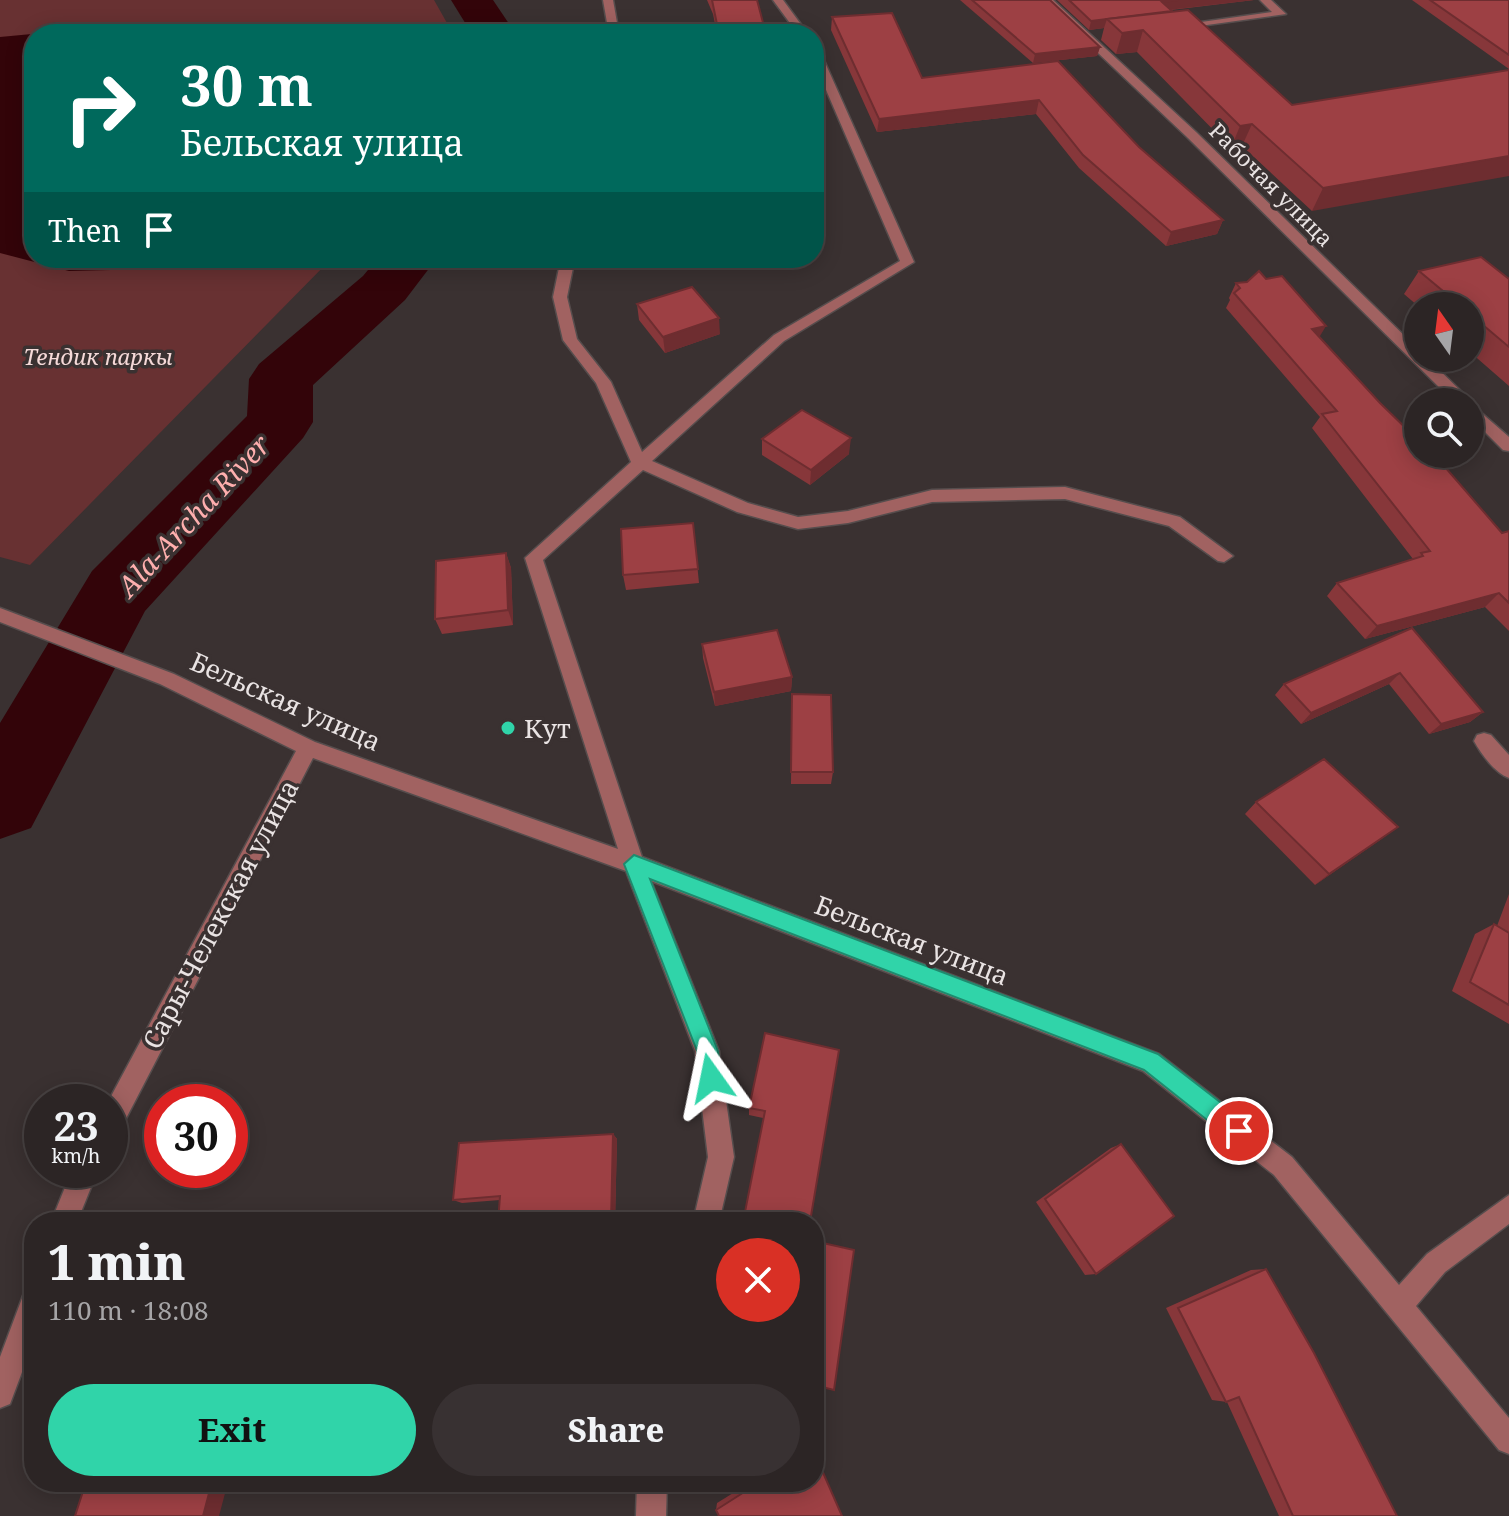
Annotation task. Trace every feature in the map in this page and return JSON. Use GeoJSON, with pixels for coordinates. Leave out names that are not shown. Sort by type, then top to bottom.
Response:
{"type":"FeatureCollection","features":[{"type":"Feature","properties":{"kind":"street"},"geometry":{"type":"LineString","coordinates":[[608,0],[612,24]]}},
{"type":"Feature","properties":{"kind":"street"},"geometry":{"type":"LineString","coordinates":[[778,0],[796,24]]}},
{"type":"Feature","properties":{"kind":"street","name":"Рабочая улица"},"geometry":{"type":"LineString","coordinates":[[1047,0],[1192,135],[1449,388]]}},
{"type":"Feature","properties":{"kind":"street"},"geometry":{"type":"LineString","coordinates":[[1161,28],[1281,14],[1265,0]]}},
{"type":"Feature","properties":{"kind":"street"},"geometry":{"type":"LineString","coordinates":[[1086,36],[1101,35]]}},
{"type":"Feature","properties":{"kind":"street"},"geometry":{"type":"LineString","coordinates":[[708,1212],[721,1157],[707,1051],[634,864],[534,558],[638,461],[779,338],[907,262],[824,72]]}},
{"type":"Feature","properties":{"kind":"street"},"geometry":{"type":"LineString","coordinates":[[566,268],[560,297],[570,340],[603,382],[638,461],[743,508],[798,523],[848,517],[932,496],[1065,493],[1174,521],[1224,556]]}},
{"type":"Feature","properties":{"kind":"street"},"geometry":{"type":"LineString","coordinates":[[1484,422],[1509,446]]}},
{"type":"Feature","properties":{"kind":"street","name":"Бельская улица"},"geometry":{"type":"LineString","coordinates":[[0,615],[167,679],[308,748],[634,864],[1151,1062],[1283,1166],[1509,1440]]}},
{"type":"Feature","properties":{"kind":"street"},"geometry":{"type":"LineString","coordinates":[[1484,741],[1509,769]]}},
{"type":"Feature","properties":{"kind":"street","name":"Сары-Челекская улица"},"geometry":{"type":"LineString","coordinates":[[128,1089],[308,748]]}},
{"type":"Feature","properties":{"kind":"street"},"geometry":{"type":"LineString","coordinates":[[68,1212],[78,1188]]}},
{"type":"Feature","properties":{"kind":"street"},"geometry":{"type":"LineString","coordinates":[[1398,1306],[1436,1263],[1509,1208]]}},
{"type":"Feature","properties":{"kind":"street"},"geometry":{"type":"LineString","coordinates":[[0,1394],[24,1330]]}},
{"type":"Feature","properties":{"kind":"street"},"geometry":{"type":"LineString","coordinates":[[651,1516],[652,1492]]}},
{"type":"Feature","properties":{"kind":"green space","name":"Тендик паркы"},"geometry":{"type":"Polygon","coordinates":[[[0,0],[434,0],[447,24],[24,24],[24,268],[322,268],[30,565],[0,557],[0,0]]]}},
{"type":"Feature","properties":{"kind":"shaded area"},"geometry":{"type":"Polygon","coordinates":[[[24,35],[24,259],[0,253],[0,37],[24,35]]]}},
{"type":"Feature","properties":{"kind":"shaded area"},"geometry":{"type":"Polygon","coordinates":[[[58,268],[193,268],[69,271],[58,268]]]}},
{"type":"Feature","properties":{"kind":"building"},"geometry":{"type":"Polygon","coordinates":[[[712,0],[757,0],[763,24],[717,24],[712,0]]]}},
{"type":"Feature","properties":{"kind":"building"},"geometry":{"type":"Polygon","coordinates":[[[972,0],[1050,0],[1100,47],[1035,54],[972,0]]]}},
{"type":"Feature","properties":{"kind":"building"},"geometry":{"type":"Polygon","coordinates":[[[1069,0],[1178,0],[1162,2],[1172,11],[1091,21],[1069,0]]]}},
{"type":"Feature","properties":{"kind":"building"},"geometry":{"type":"Polygon","coordinates":[[[1430,0],[1509,0],[1509,55],[1430,0]]]}},
{"type":"Feature","properties":{"kind":"building"},"geometry":{"type":"Polygon","coordinates":[[[1188,10],[1292,105],[1509,70],[1509,156],[1323,188],[1252,124],[1240,126],[1143,30],[1122,33],[1107,19],[1188,10]]]}},
{"type":"Feature","properties":{"kind":"building"},"geometry":{"type":"Polygon","coordinates":[[[892,13],[922,78],[1058,61],[1139,147],[1223,220],[1171,232],[1083,155],[1039,100],[879,119],[832,17],[892,13]]]}},
{"type":"Feature","properties":{"kind":"building"},"geometry":{"type":"Polygon","coordinates":[[[1481,257],[1509,279],[1509,347],[1484,326],[1484,292],[1444,292],[1419,271],[1481,257]]]}},
{"type":"Feature","properties":{"kind":"building"},"geometry":{"type":"Polygon","coordinates":[[[1259,271],[1266,279],[1282,276],[1326,326],[1312,329],[1404,426],[1404,468],[1446,468],[1502,533],[1509,531],[1509,603],[1499,593],[1377,626],[1337,583],[1423,556],[1421,553],[1430,551],[1322,414],[1337,411],[1234,293],[1240,288],[1236,283],[1247,282],[1259,271]]]}},
{"type":"Feature","properties":{"kind":"building"},"geometry":{"type":"Polygon","coordinates":[[[692,287],[719,318],[663,337],[637,304],[692,287]]]}},
{"type":"Feature","properties":{"kind":"building"},"geometry":{"type":"Polygon","coordinates":[[[802,410],[851,438],[811,470],[762,439],[802,410]]]}},
{"type":"Feature","properties":{"kind":"building"},"geometry":{"type":"Polygon","coordinates":[[[693,523],[698,569],[623,575],[621,529],[693,523]]]}},
{"type":"Feature","properties":{"kind":"building"},"geometry":{"type":"Polygon","coordinates":[[[506,553],[508,610],[435,619],[436,561],[506,553]]]}},
{"type":"Feature","properties":{"kind":"building"},"geometry":{"type":"Polygon","coordinates":[[[1412,628],[1483,712],[1441,724],[1400,673],[1311,713],[1284,684],[1412,628]]]}},
{"type":"Feature","properties":{"kind":"building"},"geometry":{"type":"Polygon","coordinates":[[[777,630],[792,677],[714,692],[702,644],[777,630]]]}},
{"type":"Feature","properties":{"kind":"building"},"geometry":{"type":"Polygon","coordinates":[[[792,694],[831,695],[833,772],[791,772],[792,694]]]}},
{"type":"Feature","properties":{"kind":"building"},"geometry":{"type":"Polygon","coordinates":[[[1324,759],[1398,827],[1329,874],[1256,802],[1324,759]]]}},
{"type":"Feature","properties":{"kind":"building"},"geometry":{"type":"Polygon","coordinates":[[[1494,924],[1509,933],[1509,1005],[1470,982],[1494,924]]]}},
{"type":"Feature","properties":{"kind":"building"},"geometry":{"type":"Polygon","coordinates":[[[765,1033],[839,1050],[812,1212],[745,1212],[765,1111],[749,1108],[765,1033]]]}},
{"type":"Feature","properties":{"kind":"building"},"geometry":{"type":"Polygon","coordinates":[[[613,1134],[611,1212],[499,1212],[500,1196],[453,1200],[459,1143],[613,1134]]]}},
{"type":"Feature","properties":{"kind":"building"},"geometry":{"type":"Polygon","coordinates":[[[1121,1144],[1174,1216],[1096,1274],[1045,1199],[1121,1144]]]}},
{"type":"Feature","properties":{"kind":"building"},"geometry":{"type":"Polygon","coordinates":[[[824,1243],[854,1250],[834,1390],[824,1388],[824,1243]]]}},
{"type":"Feature","properties":{"kind":"building"},"geometry":{"type":"Polygon","coordinates":[[[1266,1269],[1314,1353],[1397,1516],[1293,1516],[1239,1397],[1226,1402],[1178,1308],[1266,1269]]]}},
{"type":"Feature","properties":{"kind":"building"},"geometry":{"type":"Polygon","coordinates":[[[824,1475],[842,1516],[719,1516],[716,1510],[744,1492],[824,1492],[824,1475]]]}},
{"type":"Feature","properties":{"kind":"building"},"geometry":{"type":"Polygon","coordinates":[[[83,1492],[209,1492],[203,1516],[75,1516],[83,1492]]]}},
{"type":"Feature","properties":{"kind":"waterway","name":"Ala-Archa River"},"geometry":{"type":"LineString","coordinates":[[472,0],[488,24]]}},
{"type":"Feature","properties":{"kind":"waterway","name":"Ala-Archa River"},"geometry":{"type":"LineString","coordinates":[[0,801],[118,591],[280,422],[281,379],[384,288],[401,268]]}},
{"type":"Feature","properties":{"kind":"place","name":"Кут"},"geometry":{"type":"Point","coordinates":[508,728]}},
{"type":"Feature","properties":{"kind":"route"},"geometry":{"type":"LineString","coordinates":[[711,1078],[707,1051],[634,864],[1151,1062],[1239,1131]]}}]}
